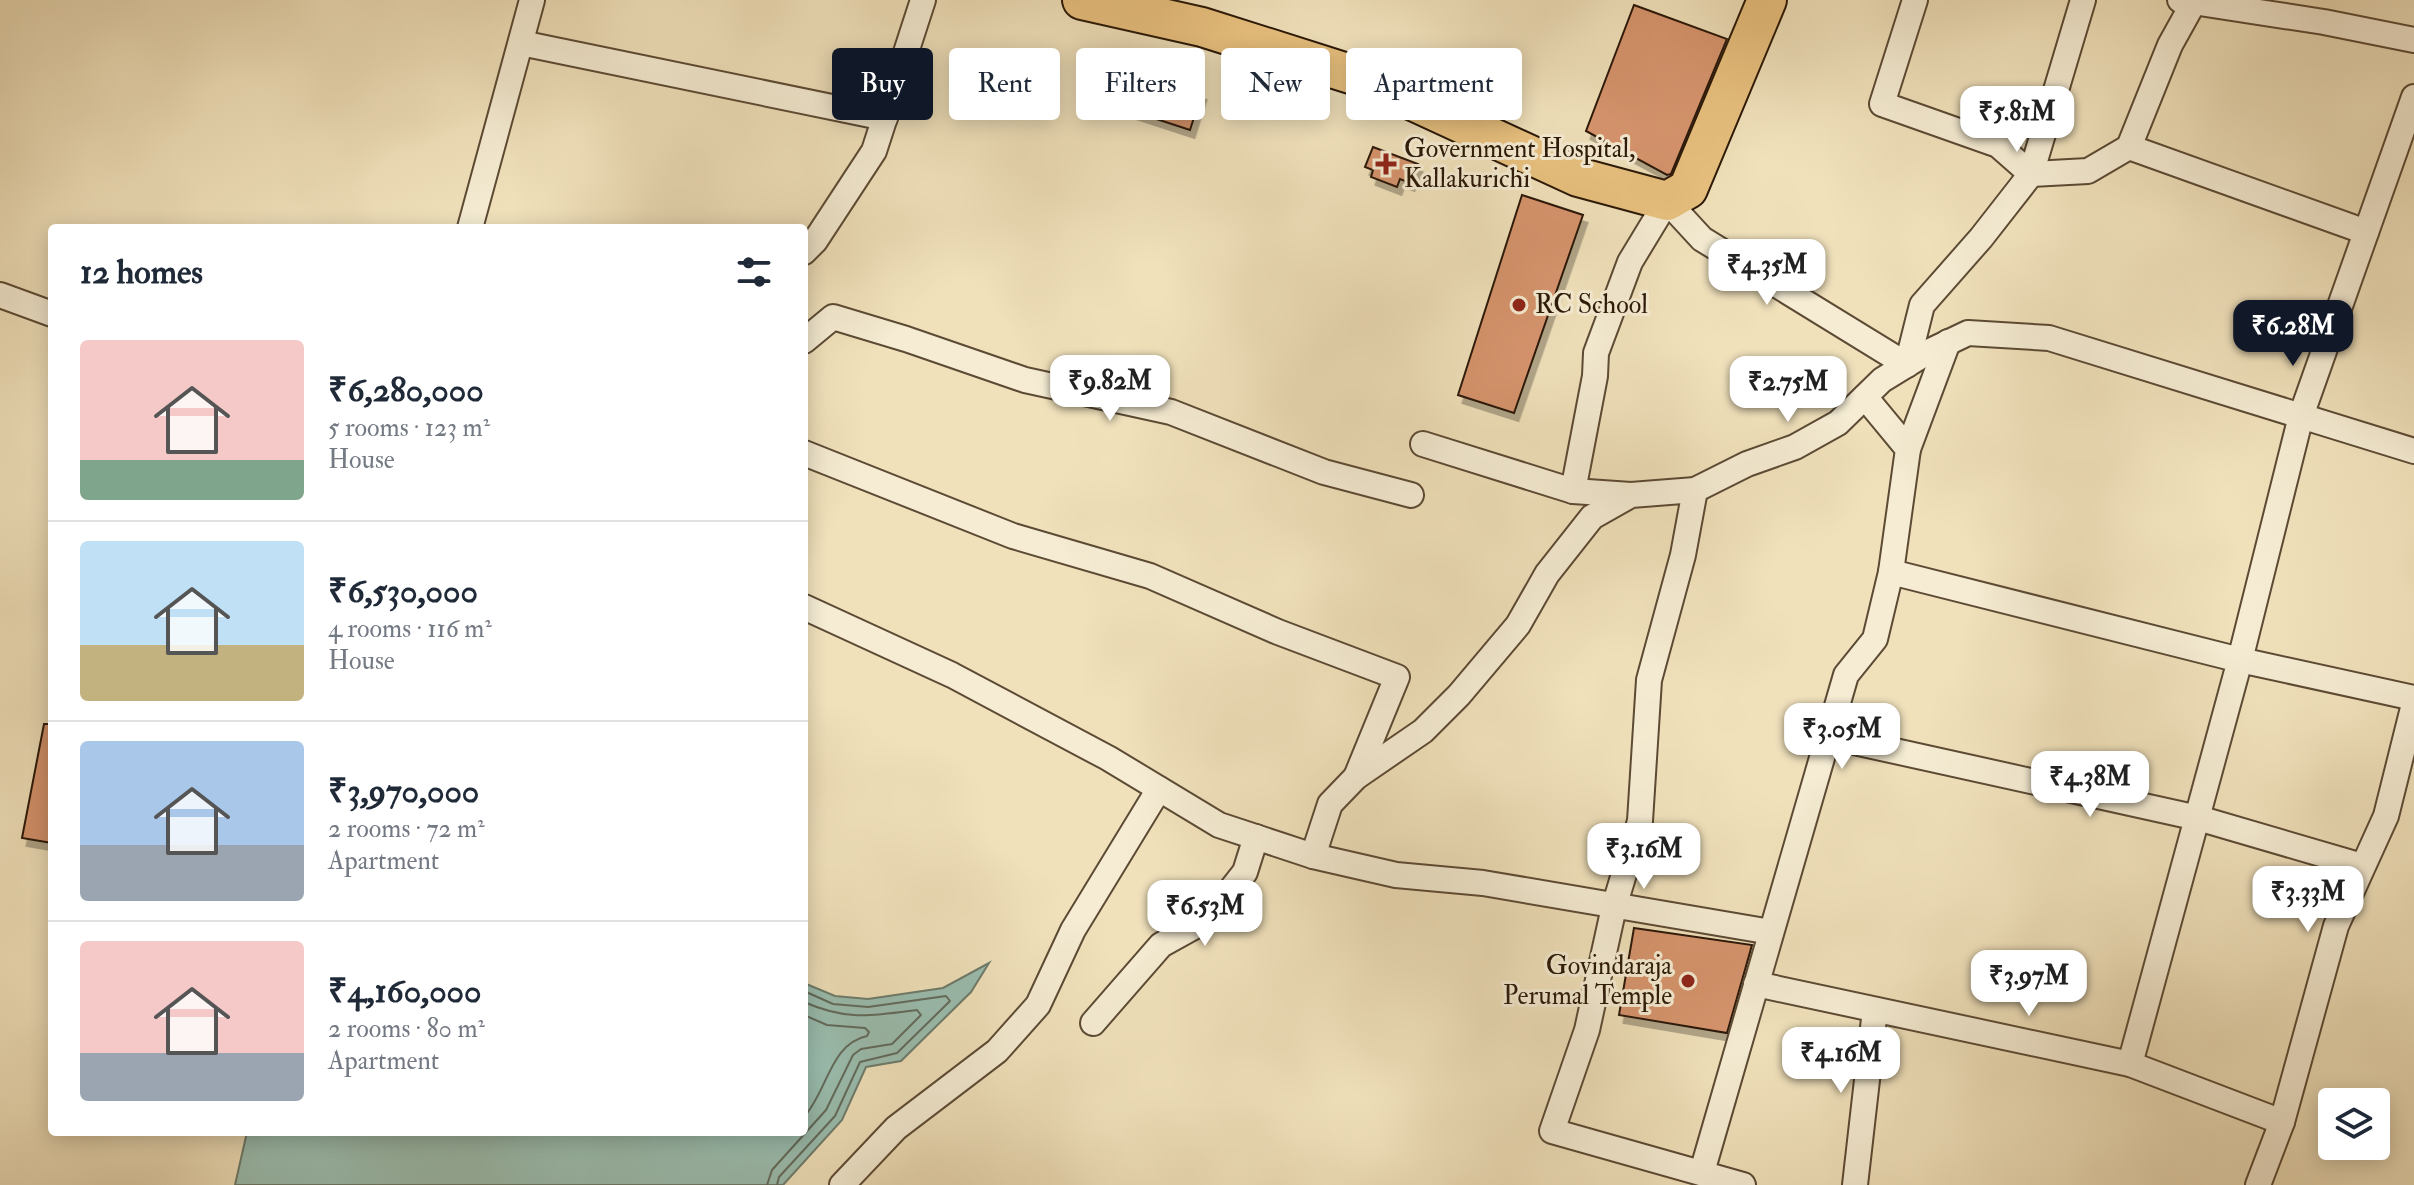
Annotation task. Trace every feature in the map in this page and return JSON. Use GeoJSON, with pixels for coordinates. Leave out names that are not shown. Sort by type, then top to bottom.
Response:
{"type":"FeatureCollection","features":[{"type":"Feature","properties":{"kind":"main road"},"geometry":{"type":"LineString","coordinates":[[1082,0],[1202,27],[1363,78],[1578,177],[1667,201],[1688,189],[1767,0]]}},
{"type":"Feature","properties":{"kind":"street"},"geometry":{"type":"LineString","coordinates":[[471,224],[532,0]]}},
{"type":"Feature","properties":{"kind":"street"},"geometry":{"type":"LineString","coordinates":[[908,48],[923,0]]}},
{"type":"Feature","properties":{"kind":"street"},"geometry":{"type":"LineString","coordinates":[[1915,0],[1882,104],[1998,145],[2031,174],[2088,171],[2129,147],[2190,1],[2414,40]]}},
{"type":"Feature","properties":{"kind":"street"},"geometry":{"type":"LineString","coordinates":[[1907,365],[1922,305],[1981,238],[2031,174],[2083,0]]}},
{"type":"Feature","properties":{"kind":"street"},"geometry":{"type":"LineString","coordinates":[[521,43],[832,107]]}},
{"type":"Feature","properties":{"kind":"street"},"geometry":{"type":"LineString","coordinates":[[2130,1064],[2240,660],[2301,416],[2414,97]]}},
{"type":"Feature","properties":{"kind":"street"},"geometry":{"type":"LineString","coordinates":[[808,248],[874,151],[884,120]]}},
{"type":"Feature","properties":{"kind":"street"},"geometry":{"type":"LineString","coordinates":[[2129,147],[2366,232]]}},
{"type":"Feature","properties":{"kind":"street"},"geometry":{"type":"LineString","coordinates":[[1573,491],[1595,376],[1596,353],[1630,262],[1667,201],[1702,239],[1907,365]]}},
{"type":"Feature","properties":{"kind":"street"},"geometry":{"type":"LineString","coordinates":[[0,295],[48,313]]}},
{"type":"Feature","properties":{"kind":"street"},"geometry":{"type":"LineString","coordinates":[[808,338],[833,317],[1025,380],[1171,412],[1324,472],[1411,495]]}},
{"type":"Feature","properties":{"kind":"street"},"geometry":{"type":"LineString","coordinates":[[1423,444],[1573,491],[1631,495],[1695,490],[1747,464],[1795,447],[1838,423],[1882,380],[1968,333],[2049,338],[2414,451]]}},
{"type":"Feature","properties":{"kind":"street"},"geometry":{"type":"LineString","coordinates":[[1702,1172],[1846,675],[1875,639],[1891,572],[1908,449],[1948,342]]}},
{"type":"Feature","properties":{"kind":"street"},"geometry":{"type":"LineString","coordinates":[[1865,397],[1908,449]]}},
{"type":"Feature","properties":{"kind":"street"},"geometry":{"type":"LineString","coordinates":[[808,455],[1013,536],[1150,576],[1278,632],[1397,677],[1356,777]]}},
{"type":"Feature","properties":{"kind":"street"},"geometry":{"type":"LineString","coordinates":[[1695,490],[1683,555],[1649,680],[1640,821],[1614,907],[1587,1030],[1552,1131],[1733,1183]]}},
{"type":"Feature","properties":{"kind":"street"},"geometry":{"type":"LineString","coordinates":[[1313,856],[1330,804],[1356,777],[1423,731],[1459,695],[1518,625],[1547,574],[1592,517],[1631,495]]}},
{"type":"Feature","properties":{"kind":"street"},"geometry":{"type":"LineString","coordinates":[[1891,572],[2240,660],[2414,698]]}},
{"type":"Feature","properties":{"kind":"street"},"geometry":{"type":"LineString","coordinates":[[808,609],[952,675],[1108,758],[1219,825],[1313,856],[1396,875],[1483,883],[1771,932]]}},
{"type":"Feature","properties":{"kind":"street"},"geometry":{"type":"LineString","coordinates":[[2258,1185],[2282,1122],[2332,939],[2407,766],[2414,704]]}},
{"type":"Feature","properties":{"kind":"street"},"geometry":{"type":"LineString","coordinates":[[1827,736],[2198,818],[2362,866]]}},
{"type":"Feature","properties":{"kind":"street"},"geometry":{"type":"LineString","coordinates":[[842,1185],[896,1128],[997,1051],[1038,1005],[1073,930],[1159,789]]}},
{"type":"Feature","properties":{"kind":"street"},"geometry":{"type":"LineString","coordinates":[[1093,1023],[1161,945],[1208,919],[1245,872],[1256,837]]}},
{"type":"Feature","properties":{"kind":"street"},"geometry":{"type":"LineString","coordinates":[[1756,984],[2130,1064],[2282,1122]]}},
{"type":"Feature","properties":{"kind":"street"},"geometry":{"type":"LineString","coordinates":[[1855,1185],[1875,1010]]}},
{"type":"Feature","properties":{"kind":"water"},"geometry":{"type":"Polygon","coordinates":[[[989,963],[971,992],[901,1061],[866,1067],[842,1120],[783,1185],[235,1185],[246,1136],[808,1136],[808,985],[835,996],[868,999],[943,988],[989,963]]]}},
{"type":"Feature","properties":{"kind":"building"},"geometry":{"type":"Polygon","coordinates":[[[1634,5],[1727,39],[1671,174],[1667,175],[1586,131],[1634,5]]]}},
{"type":"Feature","properties":{"kind":"building"},"geometry":{"type":"Polygon","coordinates":[[[1159,120],[1193,120],[1190,130],[1159,120]]]}},
{"type":"Feature","properties":{"kind":"building"},"geometry":{"type":"Polygon","coordinates":[[[1373,147],[1418,164],[1410,183],[1400,179],[1397,187],[1371,177],[1373,170],[1365,167],[1373,147]]]}},
{"type":"Feature","properties":{"kind":"building","name":"RC School"},"geometry":{"type":"Polygon","coordinates":[[[1522,195],[1583,215],[1514,413],[1458,395],[1522,195]]]}},
{"type":"Feature","properties":{"kind":"building"},"geometry":{"type":"Polygon","coordinates":[[[44,724],[48,724],[48,842],[22,838],[44,724]]]}},
{"type":"Feature","properties":{"kind":"building","name":"Govindaraja Perumal Temple"},"geometry":{"type":"Polygon","coordinates":[[[1634,928],[1752,945],[1727,1033],[1619,1015],[1634,928]]]}},
{"type":"Feature","properties":{"kind":"place","name":"Government Hospital, Kallakurichi"},"geometry":{"type":"Point","coordinates":[1386,164]}},
{"type":"Feature","properties":{"kind":"place","name":"RC School"},"geometry":{"type":"Point","coordinates":[1519,305]}},
{"type":"Feature","properties":{"kind":"place","name":"Govindaraja Perumal Temple"},"geometry":{"type":"Point","coordinates":[1688,981]}}]}
